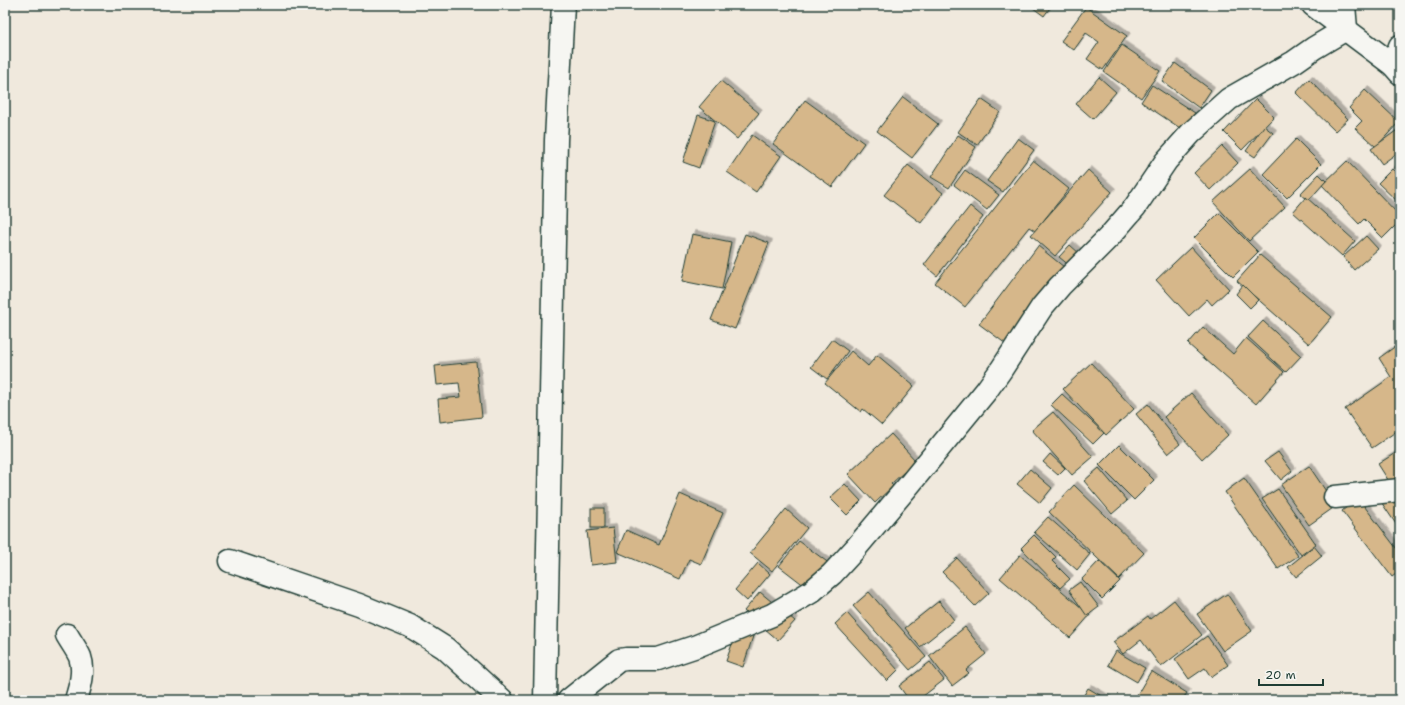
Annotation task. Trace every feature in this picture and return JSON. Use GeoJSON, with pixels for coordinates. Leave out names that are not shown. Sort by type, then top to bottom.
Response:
{"type":"FeatureCollection","features":[{"type":"Feature","properties":{"kind":"street"},"geometry":{"type":"LineString","coordinates":[[545,700],[556,140],[562,5]]}},
{"type":"Feature","properties":{"kind":"street"},"geometry":{"type":"LineString","coordinates":[[1313,5],[1346,29],[1398,61]]}},
{"type":"Feature","properties":{"kind":"street"},"geometry":{"type":"LineString","coordinates":[[1344,5],[1346,29]]}},
{"type":"Feature","properties":{"kind":"street"},"geometry":{"type":"LineString","coordinates":[[569,700],[619,660],[658,659],[697,646],[772,615],[810,592],[832,574],[909,485],[986,391],[1042,308],[1060,286],[1110,237],[1135,207],[1166,161],[1191,133],[1229,99],[1294,62],[1346,29]]}},
{"type":"Feature","properties":{"kind":"street"},"geometry":{"type":"LineString","coordinates":[[1335,497],[1400,490]]}},
{"type":"Feature","properties":{"kind":"street"},"geometry":{"type":"LineString","coordinates":[[230,561],[359,605],[410,626],[445,648],[502,700]]}},
{"type":"Feature","properties":{"kind":"street"},"geometry":{"type":"LineString","coordinates":[[67,635],[80,657],[82,670],[76,700]]}},
{"type":"Feature","properties":{"kind":"building"},"geometry":{"type":"Polygon","coordinates":[[[1029,5],[1052,5],[1044,16],[1029,5]]]}},
{"type":"Feature","properties":{"kind":"building"},"geometry":{"type":"Polygon","coordinates":[[[1378,5],[1400,5],[1400,10],[1378,8],[1378,5]]]}},
{"type":"Feature","properties":{"kind":"building"},"geometry":{"type":"Polygon","coordinates":[[[1086,7],[1127,36],[1103,70],[1087,59],[1099,42],[1086,33],[1074,50],[1061,41],[1086,7]]]}},
{"type":"Feature","properties":{"kind":"building"},"geometry":{"type":"Polygon","coordinates":[[[1122,45],[1160,71],[1141,98],[1104,72],[1122,45]]]}},
{"type":"Feature","properties":{"kind":"building"},"geometry":{"type":"Polygon","coordinates":[[[1175,63],[1211,90],[1199,108],[1162,81],[1175,63]]]}},
{"type":"Feature","properties":{"kind":"building"},"geometry":{"type":"Polygon","coordinates":[[[1099,77],[1116,92],[1093,119],[1076,104],[1099,77]]]}},
{"type":"Feature","properties":{"kind":"building"},"geometry":{"type":"Polygon","coordinates":[[[1309,79],[1348,119],[1335,131],[1296,93],[1309,79]]]}},
{"type":"Feature","properties":{"kind":"building"},"geometry":{"type":"Polygon","coordinates":[[[721,81],[759,113],[737,139],[699,107],[721,81]]]}},
{"type":"Feature","properties":{"kind":"building"},"geometry":{"type":"Polygon","coordinates":[[[1152,85],[1195,113],[1183,130],[1141,102],[1152,85]]]}},
{"type":"Feature","properties":{"kind":"building"},"geometry":{"type":"Polygon","coordinates":[[[1365,90],[1399,122],[1376,147],[1355,128],[1362,121],[1349,108],[1365,90]]]}},
{"type":"Feature","properties":{"kind":"building"},"geometry":{"type":"Polygon","coordinates":[[[903,97],[938,124],[912,158],[877,131],[903,97]]]}},
{"type":"Feature","properties":{"kind":"building"},"geometry":{"type":"Polygon","coordinates":[[[981,99],[1000,112],[977,145],[958,132],[981,99]]]}},
{"type":"Feature","properties":{"kind":"building"},"geometry":{"type":"Polygon","coordinates":[[[1256,99],[1274,117],[1242,150],[1224,132],[1256,99]]]}},
{"type":"Feature","properties":{"kind":"building"},"geometry":{"type":"Polygon","coordinates":[[[805,100],[864,143],[832,187],[773,144],[805,100]]]}},
{"type":"Feature","properties":{"kind":"building"},"geometry":{"type":"Polygon","coordinates":[[[698,115],[715,121],[699,168],[683,162],[698,115]]]}},
{"type":"Feature","properties":{"kind":"building"},"geometry":{"type":"Polygon","coordinates":[[[1264,126],[1273,133],[1255,157],[1246,151],[1264,126]]]}},
{"type":"Feature","properties":{"kind":"building"},"geometry":{"type":"Polygon","coordinates":[[[1400,128],[1400,151],[1382,164],[1371,149],[1400,128]]]}},
{"type":"Feature","properties":{"kind":"building"},"geometry":{"type":"Polygon","coordinates":[[[752,135],[781,156],[756,192],[727,172],[752,135]]]}},
{"type":"Feature","properties":{"kind":"building"},"geometry":{"type":"Polygon","coordinates":[[[958,135],[976,147],[949,188],[931,177],[958,135]]]}},
{"type":"Feature","properties":{"kind":"building"},"geometry":{"type":"Polygon","coordinates":[[[1018,138],[1034,150],[1003,192],[987,181],[1018,138]]]}},
{"type":"Feature","properties":{"kind":"building"},"geometry":{"type":"Polygon","coordinates":[[[1296,139],[1321,164],[1287,198],[1263,174],[1296,139]]]}},
{"type":"Feature","properties":{"kind":"building"},"geometry":{"type":"Polygon","coordinates":[[[1222,146],[1238,163],[1210,190],[1194,173],[1222,146]]]}},
{"type":"Feature","properties":{"kind":"building"},"geometry":{"type":"Polygon","coordinates":[[[1033,160],[1069,189],[1035,231],[1029,227],[965,307],[935,283],[1033,160]]]}},
{"type":"Feature","properties":{"kind":"building"},"geometry":{"type":"Polygon","coordinates":[[[1347,161],[1400,216],[1400,221],[1383,238],[1364,219],[1359,224],[1322,185],[1347,161]]]}},
{"type":"Feature","properties":{"kind":"building"},"geometry":{"type":"Polygon","coordinates":[[[908,165],[943,193],[921,223],[884,195],[908,165]]]}},
{"type":"Feature","properties":{"kind":"building"},"geometry":{"type":"Polygon","coordinates":[[[1250,169],[1285,207],[1249,241],[1213,202],[1250,169]]]}},
{"type":"Feature","properties":{"kind":"building"},"geometry":{"type":"Polygon","coordinates":[[[1392,169],[1400,177],[1400,204],[1378,183],[1392,169]]]}},
{"type":"Feature","properties":{"kind":"building"},"geometry":{"type":"Polygon","coordinates":[[[965,170],[999,195],[987,210],[954,185],[965,170]]]}},
{"type":"Feature","properties":{"kind":"building"},"geometry":{"type":"Polygon","coordinates":[[[1088,170],[1112,192],[1055,256],[1031,235],[1088,170]]]}},
{"type":"Feature","properties":{"kind":"building"},"geometry":{"type":"Polygon","coordinates":[[[1319,174],[1326,181],[1308,201],[1300,194],[1319,174]]]}},
{"type":"Feature","properties":{"kind":"building"},"geometry":{"type":"Polygon","coordinates":[[[1306,197],[1355,241],[1342,256],[1293,212],[1306,197]]]}},
{"type":"Feature","properties":{"kind":"building"},"geometry":{"type":"Polygon","coordinates":[[[970,206],[983,217],[937,276],[924,265],[970,206]]]}},
{"type":"Feature","properties":{"kind":"building"},"geometry":{"type":"Polygon","coordinates":[[[1219,213],[1258,252],[1233,277],[1194,238],[1219,213]]]}},
{"type":"Feature","properties":{"kind":"building"},"geometry":{"type":"Polygon","coordinates":[[[692,234],[731,242],[722,289],[682,281],[692,234]]]}},
{"type":"Feature","properties":{"kind":"building"},"geometry":{"type":"Polygon","coordinates":[[[745,234],[769,243],[735,329],[711,320],[745,234]]]}},
{"type":"Feature","properties":{"kind":"building"},"geometry":{"type":"Polygon","coordinates":[[[1366,236],[1378,249],[1354,270],[1343,257],[1366,236]]]}},
{"type":"Feature","properties":{"kind":"building"},"geometry":{"type":"Polygon","coordinates":[[[1070,245],[1080,254],[1070,266],[1059,257],[1070,245]]]}},
{"type":"Feature","properties":{"kind":"building"},"geometry":{"type":"Polygon","coordinates":[[[1038,246],[1064,267],[1006,344],[979,324],[1038,246]]]}},
{"type":"Feature","properties":{"kind":"building"},"geometry":{"type":"Polygon","coordinates":[[[1191,247],[1229,289],[1212,305],[1207,299],[1189,316],[1156,280],[1191,247]]]}},
{"type":"Feature","properties":{"kind":"building"},"geometry":{"type":"Polygon","coordinates":[[[1260,255],[1332,317],[1309,344],[1237,281],[1260,255]]]}},
{"type":"Feature","properties":{"kind":"building"},"geometry":{"type":"Polygon","coordinates":[[[1243,285],[1258,300],[1250,308],[1236,294],[1243,285]]]}},
{"type":"Feature","properties":{"kind":"building"},"geometry":{"type":"Polygon","coordinates":[[[1263,321],[1301,356],[1286,372],[1248,337],[1263,321]]]}},
{"type":"Feature","properties":{"kind":"building"},"geometry":{"type":"Polygon","coordinates":[[[1203,327],[1233,354],[1246,338],[1284,372],[1256,404],[1188,344],[1203,327]]]}},
{"type":"Feature","properties":{"kind":"building"},"geometry":{"type":"Polygon","coordinates":[[[832,339],[848,351],[827,379],[811,367],[832,339]]]}},
{"type":"Feature","properties":{"kind":"building"},"geometry":{"type":"Polygon","coordinates":[[[1400,343],[1400,429],[1372,448],[1345,409],[1391,377],[1379,358],[1400,343]]]}},
{"type":"Feature","properties":{"kind":"building"},"geometry":{"type":"Polygon","coordinates":[[[851,351],[868,366],[877,355],[914,386],[882,425],[863,409],[861,412],[825,383],[851,351]]]}},
{"type":"Feature","properties":{"kind":"building"},"geometry":{"type":"Polygon","coordinates":[[[476,362],[482,417],[440,422],[438,399],[461,397],[459,383],[437,385],[435,366],[476,362]]]}},
{"type":"Feature","properties":{"kind":"building"},"geometry":{"type":"Polygon","coordinates":[[[1091,363],[1134,409],[1106,435],[1063,389],[1091,363]]]}},
{"type":"Feature","properties":{"kind":"building"},"geometry":{"type":"Polygon","coordinates":[[[1191,393],[1228,435],[1202,459],[1164,417],[1191,393]]]}},
{"type":"Feature","properties":{"kind":"building"},"geometry":{"type":"Polygon","coordinates":[[[1062,394],[1104,433],[1093,444],[1051,405],[1062,394]]]}},
{"type":"Feature","properties":{"kind":"building"},"geometry":{"type":"Polygon","coordinates":[[[1148,404],[1180,444],[1168,454],[1136,414],[1148,404]]]}},
{"type":"Feature","properties":{"kind":"building"},"geometry":{"type":"Polygon","coordinates":[[[1053,412],[1093,457],[1072,475],[1032,430],[1053,412]]]}},
{"type":"Feature","properties":{"kind":"building"},"geometry":{"type":"Polygon","coordinates":[[[891,434],[916,461],[891,484],[893,486],[875,503],[848,474],[891,434]]]}},
{"type":"Feature","properties":{"kind":"building"},"geometry":{"type":"Polygon","coordinates":[[[1119,445],[1154,480],[1134,500],[1099,465],[1119,445]]]}},
{"type":"Feature","properties":{"kind":"building"},"geometry":{"type":"Polygon","coordinates":[[[1400,450],[1400,492],[1397,494],[1378,464],[1400,450]]]}},
{"type":"Feature","properties":{"kind":"building"},"geometry":{"type":"Polygon","coordinates":[[[1278,452],[1292,471],[1281,480],[1265,461],[1278,452]]]}},
{"type":"Feature","properties":{"kind":"building"},"geometry":{"type":"Polygon","coordinates":[[[1050,454],[1065,468],[1058,475],[1043,462],[1050,454]]]}},
{"type":"Feature","properties":{"kind":"building"},"geometry":{"type":"Polygon","coordinates":[[[1309,466],[1336,506],[1309,525],[1281,485],[1309,466]]]}},
{"type":"Feature","properties":{"kind":"building"},"geometry":{"type":"Polygon","coordinates":[[[1099,468],[1127,501],[1112,514],[1084,481],[1099,468]]]}},
{"type":"Feature","properties":{"kind":"building"},"geometry":{"type":"Polygon","coordinates":[[[1030,469],[1052,488],[1040,503],[1017,484],[1030,469]]]}},
{"type":"Feature","properties":{"kind":"building"},"geometry":{"type":"Polygon","coordinates":[[[1244,478],[1298,556],[1278,569],[1225,492],[1244,478]]]}},
{"type":"Feature","properties":{"kind":"building"},"geometry":{"type":"Polygon","coordinates":[[[1385,482],[1400,505],[1400,530],[1373,490],[1385,482]]]}},
{"type":"Feature","properties":{"kind":"building"},"geometry":{"type":"Polygon","coordinates":[[[845,484],[861,501],[847,515],[830,498],[845,484]]]}},
{"type":"Feature","properties":{"kind":"building"},"geometry":{"type":"Polygon","coordinates":[[[1074,485],[1144,553],[1119,579],[1049,512],[1074,485]]]}},
{"type":"Feature","properties":{"kind":"building"},"geometry":{"type":"Polygon","coordinates":[[[1278,489],[1316,544],[1301,555],[1262,499],[1278,489]]]}},
{"type":"Feature","properties":{"kind":"building"},"geometry":{"type":"Polygon","coordinates":[[[680,494],[723,513],[701,564],[689,559],[680,579],[617,552],[626,530],[659,545],[680,494]]]}},
{"type":"Feature","properties":{"kind":"building"},"geometry":{"type":"Polygon","coordinates":[[[1358,498],[1400,553],[1400,571],[1392,577],[1342,511],[1358,498]]]}},
{"type":"Feature","properties":{"kind":"building"},"geometry":{"type":"Polygon","coordinates":[[[591,508],[604,508],[604,528],[591,528],[591,508]]]}},
{"type":"Feature","properties":{"kind":"building"},"geometry":{"type":"Polygon","coordinates":[[[786,509],[807,528],[772,571],[750,553],[786,509]]]}},
{"type":"Feature","properties":{"kind":"building"},"geometry":{"type":"Polygon","coordinates":[[[1048,517],[1090,554],[1077,570],[1034,532],[1048,517]]]}},
{"type":"Feature","properties":{"kind":"building"},"geometry":{"type":"Polygon","coordinates":[[[613,528],[617,562],[591,565],[587,531],[613,528]]]}},
{"type":"Feature","properties":{"kind":"building"},"geometry":{"type":"Polygon","coordinates":[[[1034,535],[1056,557],[1052,561],[1070,579],[1060,588],[1021,548],[1034,535]]]}},
{"type":"Feature","properties":{"kind":"building"},"geometry":{"type":"Polygon","coordinates":[[[799,541],[834,567],[814,593],[779,566],[799,541]]]}},
{"type":"Feature","properties":{"kind":"building"},"geometry":{"type":"Polygon","coordinates":[[[1314,546],[1322,556],[1296,577],[1288,567],[1314,546]]]}},
{"type":"Feature","properties":{"kind":"building"},"geometry":{"type":"Polygon","coordinates":[[[1020,555],[1090,615],[1070,638],[1000,578],[1020,555]]]}},
{"type":"Feature","properties":{"kind":"building"},"geometry":{"type":"Polygon","coordinates":[[[957,558],[989,593],[975,606],[942,572],[957,558]]]}},
{"type":"Feature","properties":{"kind":"building"},"geometry":{"type":"Polygon","coordinates":[[[1099,561],[1120,581],[1102,599],[1082,579],[1099,561]]]}},
{"type":"Feature","properties":{"kind":"building"},"geometry":{"type":"Polygon","coordinates":[[[758,563],[770,574],[747,601],[735,590],[758,563]]]}},
{"type":"Feature","properties":{"kind":"building"},"geometry":{"type":"Polygon","coordinates":[[[1080,582],[1099,607],[1087,616],[1069,590],[1080,582]]]}},
{"type":"Feature","properties":{"kind":"building"},"geometry":{"type":"Polygon","coordinates":[[[760,592],[795,621],[778,640],[744,611],[760,592]]]}},
{"type":"Feature","properties":{"kind":"building"},"geometry":{"type":"Polygon","coordinates":[[[869,592],[926,657],[910,670],[853,606],[869,592]]]}},
{"type":"Feature","properties":{"kind":"building"},"geometry":{"type":"Polygon","coordinates":[[[1227,594],[1252,631],[1223,651],[1197,614],[1227,594]]]}},
{"type":"Feature","properties":{"kind":"building"},"geometry":{"type":"Polygon","coordinates":[[[1174,600],[1202,635],[1161,667],[1141,640],[1123,654],[1113,642],[1148,616],[1150,619],[1174,600]]]}},
{"type":"Feature","properties":{"kind":"building"},"geometry":{"type":"Polygon","coordinates":[[[939,601],[954,620],[920,647],[905,628],[939,601]]]}},
{"type":"Feature","properties":{"kind":"building"},"geometry":{"type":"Polygon","coordinates":[[[847,613],[898,670],[887,681],[835,624],[847,613]]]}},
{"type":"Feature","properties":{"kind":"building"},"geometry":{"type":"Polygon","coordinates":[[[740,622],[756,627],[743,667],[726,661],[740,622]]]}},
{"type":"Feature","properties":{"kind":"building"},"geometry":{"type":"Polygon","coordinates":[[[965,627],[986,654],[966,670],[969,673],[952,686],[929,656],[965,627]]]}},
{"type":"Feature","properties":{"kind":"building"},"geometry":{"type":"Polygon","coordinates":[[[1207,636],[1228,665],[1211,677],[1205,668],[1189,679],[1175,659],[1207,636]]]}},
{"type":"Feature","properties":{"kind":"building"},"geometry":{"type":"Polygon","coordinates":[[[1116,651],[1145,668],[1137,682],[1108,665],[1116,651]]]}},
{"type":"Feature","properties":{"kind":"building"},"geometry":{"type":"Polygon","coordinates":[[[930,662],[944,680],[918,700],[909,700],[899,686],[930,662]]]}},
{"type":"Feature","properties":{"kind":"building"},"geometry":{"type":"Polygon","coordinates":[[[1151,671],[1187,693],[1182,700],[1134,700],[1151,671]]]}},
{"type":"Feature","properties":{"kind":"building"},"geometry":{"type":"Polygon","coordinates":[[[1088,688],[1108,700],[1081,700],[1088,688]]]}}]}
